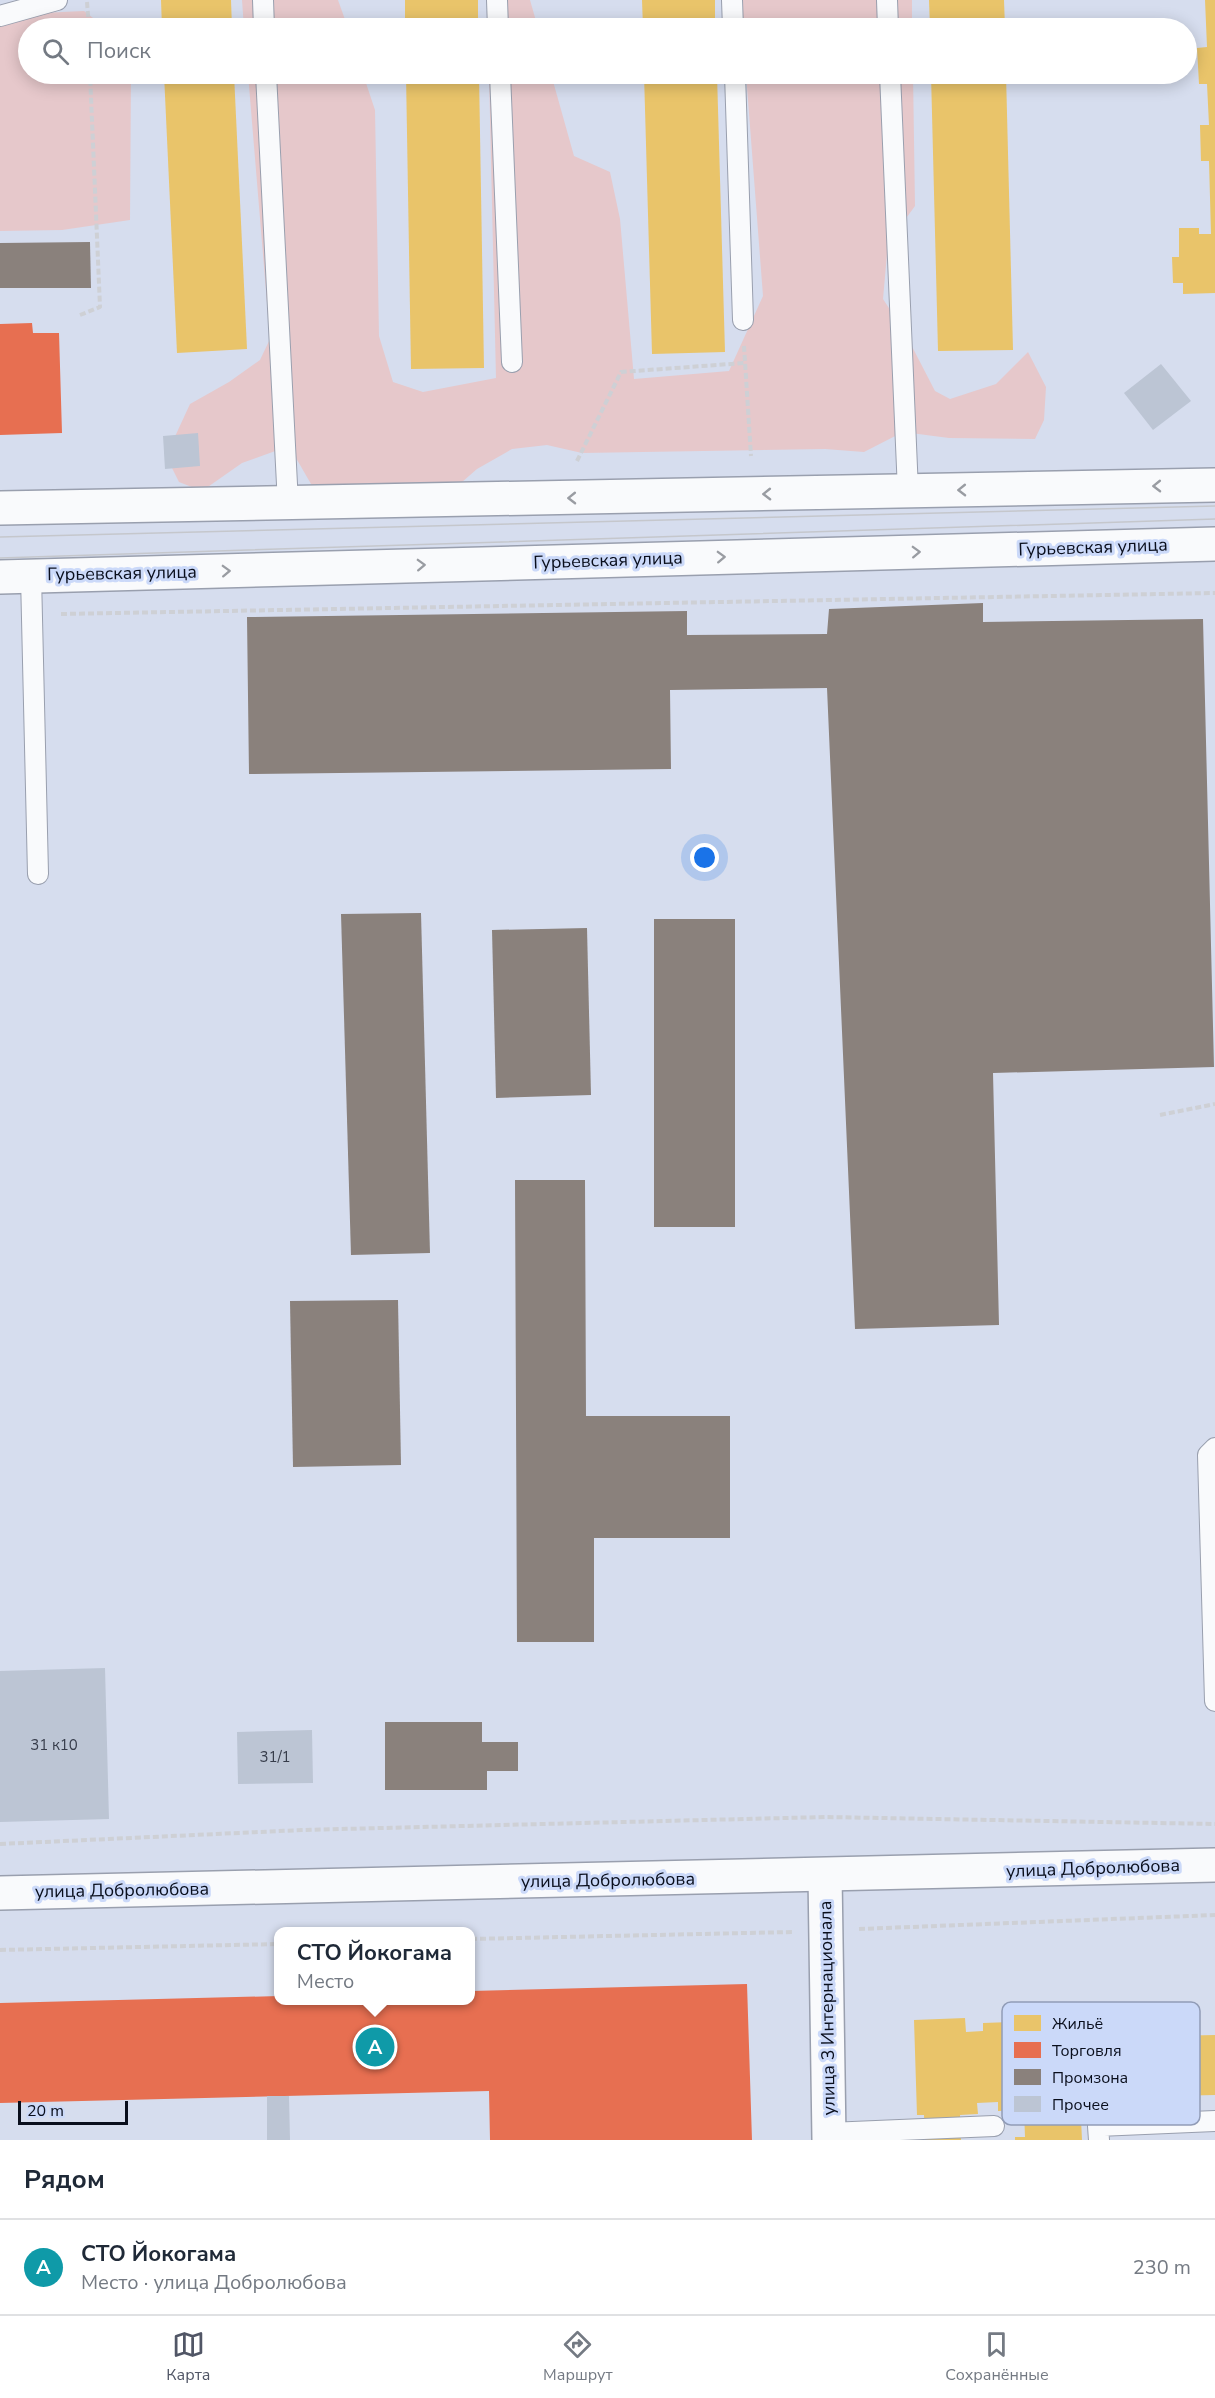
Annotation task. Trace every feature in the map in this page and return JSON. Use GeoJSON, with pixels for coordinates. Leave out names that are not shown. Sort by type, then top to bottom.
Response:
{"type":"FeatureCollection","features":[{"type":"Feature","properties":{"kind":"street"},"geometry":{"type":"LineString","coordinates":[[0,508],[1215,485]]}},
{"type":"Feature","properties":{"kind":"street","name":"Гурьевская улица"},"geometry":{"type":"LineString","coordinates":[[15,576],[1215,544]]}},
{"type":"Feature","properties":{"kind":"street","name":"улица Добролюбова"},"geometry":{"type":"LineString","coordinates":[[0,1893],[1215,1865]]}},
{"type":"Feature","properties":{"kind":"street","name":"улица 3 Интернационала"},"geometry":{"type":"LineString","coordinates":[[825,1875],[829,2136]]}},
{"type":"Feature","properties":{"kind":"lane"},"geometry":{"type":"LineString","coordinates":[[0,16],[57,0]]}},
{"type":"Feature","properties":{"kind":"lane"},"geometry":{"type":"LineString","coordinates":[[263,0],[264,18]]}},
{"type":"Feature","properties":{"kind":"lane"},"geometry":{"type":"LineString","coordinates":[[497,0],[498,18]]}},
{"type":"Feature","properties":{"kind":"lane"},"geometry":{"type":"LineString","coordinates":[[732,0],[733,18]]}},
{"type":"Feature","properties":{"kind":"lane"},"geometry":{"type":"LineString","coordinates":[[887,0],[888,18]]}},
{"type":"Feature","properties":{"kind":"lane"},"geometry":{"type":"LineString","coordinates":[[267,84],[288,504]]}},
{"type":"Feature","properties":{"kind":"lane"},"geometry":{"type":"LineString","coordinates":[[500,84],[512,362]]}},
{"type":"Feature","properties":{"kind":"lane"},"geometry":{"type":"LineString","coordinates":[[735,84],[743,320]]}},
{"type":"Feature","properties":{"kind":"lane"},"geometry":{"type":"LineString","coordinates":[[890,84],[908,491]]}},
{"type":"Feature","properties":{"kind":"lane"},"geometry":{"type":"LineString","coordinates":[[15,576],[32,614],[38,874]]}},
{"type":"Feature","properties":{"kind":"lane"},"geometry":{"type":"LineString","coordinates":[[1215,1448],[1208,1455],[1215,1701]]}},
{"type":"Feature","properties":{"kind":"lane"},"geometry":{"type":"LineString","coordinates":[[1200,2122],[1215,2121]]}},
{"type":"Feature","properties":{"kind":"lane"},"geometry":{"type":"LineString","coordinates":[[1099,2140],[1098,2126],[1121,2125]]}},
{"type":"Feature","properties":{"kind":"lane"},"geometry":{"type":"LineString","coordinates":[[829,2136],[994,2126]]}},
{"type":"Feature","properties":{"kind":"path"},"geometry":{"type":"LineString","coordinates":[[87,0],[88,18]]}},
{"type":"Feature","properties":{"kind":"path"},"geometry":{"type":"LineString","coordinates":[[80,315],[100,307],[90,84]]}},
{"type":"Feature","properties":{"kind":"path"},"geometry":{"type":"LineString","coordinates":[[743,320],[751,456]]}},
{"type":"Feature","properties":{"kind":"path"},"geometry":{"type":"LineString","coordinates":[[577,461],[621,372],[744,363]]}},
{"type":"Feature","properties":{"kind":"path"},"geometry":{"type":"LineString","coordinates":[[32,614],[1215,593]]}},
{"type":"Feature","properties":{"kind":"path"},"geometry":{"type":"LineString","coordinates":[[1161,1115],[1215,1104]]}},
{"type":"Feature","properties":{"kind":"path"},"geometry":{"type":"LineString","coordinates":[[0,1844],[302,1830],[825,1817],[1215,1824]]}},
{"type":"Feature","properties":{"kind":"path"},"geometry":{"type":"LineString","coordinates":[[0,1950],[274,1944]]}},
{"type":"Feature","properties":{"kind":"shaded area"},"geometry":{"type":"Polygon","coordinates":[[[242,0],[338,0],[344,18],[243,18],[242,0]]]}},
{"type":"Feature","properties":{"kind":"shaded area"},"geometry":{"type":"Polygon","coordinates":[[[488,0],[530,0],[535,18],[488,18],[488,0]]]}},
{"type":"Feature","properties":{"kind":"shaded area"},"geometry":{"type":"Polygon","coordinates":[[[740,0],[912,0],[912,18],[741,18],[740,0]]]}},
{"type":"Feature","properties":{"kind":"shaded area"},"geometry":{"type":"Polygon","coordinates":[[[0,10],[20,14],[84,11],[93,18],[18,18],[18,84],[131,84],[130,220],[62,230],[0,231],[0,10]]]}},
{"type":"Feature","properties":{"kind":"shaded area"},"geometry":{"type":"Polygon","coordinates":[[[249,84],[366,84],[375,110],[379,336],[393,382],[423,392],[496,378],[489,84],[554,84],[574,156],[610,172],[620,219],[634,379],[729,371],[763,296],[747,84],[913,84],[915,206],[888,243],[883,299],[904,331],[935,391],[950,399],[996,384],[1028,352],[1046,387],[1044,420],[1035,439],[949,438],[903,432],[864,452],[825,449],[582,453],[547,445],[512,449],[477,469],[454,489],[318,496],[289,446],[242,463],[202,491],[179,482],[166,456],[190,404],[229,382],[260,360],[270,339],[249,84]]]}},
{"type":"Feature","properties":{"kind":"building: Жильё"},"geometry":{"type":"Polygon","coordinates":[[[161,0],[231,0],[232,18],[162,18],[161,0]]]}},
{"type":"Feature","properties":{"kind":"building: Жильё"},"geometry":{"type":"Polygon","coordinates":[[[405,0],[478,0],[478,18],[405,18],[405,0]]]}},
{"type":"Feature","properties":{"kind":"building: Жильё"},"geometry":{"type":"Polygon","coordinates":[[[642,0],[715,0],[715,18],[643,18],[642,0]]]}},
{"type":"Feature","properties":{"kind":"building: Жильё"},"geometry":{"type":"Polygon","coordinates":[[[929,0],[1004,0],[1005,18],[930,18],[929,0]]]}},
{"type":"Feature","properties":{"kind":"building: Жильё"},"geometry":{"type":"Polygon","coordinates":[[[1205,0],[1215,0],[1215,293],[1183,294],[1183,283],[1173,283],[1172,257],[1179,257],[1179,228],[1199,228],[1199,234],[1211,234],[1209,161],[1201,161],[1200,125],[1209,125],[1207,84],[1199,84],[1197,48],[1207,47],[1205,0]]]}},
{"type":"Feature","properties":{"kind":"building: Жильё"},"geometry":{"type":"Polygon","coordinates":[[[164,84],[234,84],[247,349],[177,353],[164,84]]]}},
{"type":"Feature","properties":{"kind":"building: Жильё"},"geometry":{"type":"Polygon","coordinates":[[[406,84],[479,84],[484,368],[411,369],[406,84]]]}},
{"type":"Feature","properties":{"kind":"building: Жильё"},"geometry":{"type":"Polygon","coordinates":[[[644,84],[717,84],[725,352],[652,354],[644,84]]]}},
{"type":"Feature","properties":{"kind":"building: Жильё"},"geometry":{"type":"Polygon","coordinates":[[[931,84],[1006,84],[1013,350],[938,351],[931,84]]]}},
{"type":"Feature","properties":{"kind":"building: Жильё"},"geometry":{"type":"Polygon","coordinates":[[[965,2018],[966,2032],[983,2031],[983,2023],[1002,2022],[1002,2111],[998,2111],[998,2102],[977,2103],[978,2114],[960,2115],[961,2140],[925,2140],[924,2115],[917,2115],[914,2020],[965,2018]]]}},
{"type":"Feature","properties":{"kind":"building: Жильё"},"geometry":{"type":"Polygon","coordinates":[[[1200,2035],[1215,2035],[1215,2095],[1200,2095],[1200,2035]]]}},
{"type":"Feature","properties":{"kind":"building: Жильё"},"geometry":{"type":"Polygon","coordinates":[[[1025,2125],[1081,2125],[1082,2140],[1015,2140],[1015,2137],[1025,2137],[1025,2125]]]}},
{"type":"Feature","properties":{"kind":"building: Торговля"},"geometry":{"type":"Polygon","coordinates":[[[32,323],[33,333],[59,333],[62,433],[0,435],[0,324],[32,323]]]}},
{"type":"Feature","properties":{"kind":"building: Торговля"},"geometry":{"type":"Polygon","coordinates":[[[747,1984],[752,2140],[490,2140],[489,2091],[0,2103],[0,2003],[274,1996],[274,2005],[475,2005],[475,1991],[747,1984]]]}},
{"type":"Feature","properties":{"kind":"building: Промзона"},"geometry":{"type":"Polygon","coordinates":[[[90,242],[91,288],[0,288],[0,243],[90,242]]]}},
{"type":"Feature","properties":{"kind":"building: Промзона"},"geometry":{"type":"Polygon","coordinates":[[[983,603],[983,622],[1203,619],[1214,1067],[993,1073],[999,1325],[855,1329],[827,688],[670,690],[671,769],[249,774],[247,617],[687,611],[687,635],[827,634],[829,609],[983,603]]]}},
{"type":"Feature","properties":{"kind":"building: Промзона"},"geometry":{"type":"Polygon","coordinates":[[[421,913],[430,1253],[351,1255],[341,914],[421,913]]]}},
{"type":"Feature","properties":{"kind":"building: Промзона"},"geometry":{"type":"Polygon","coordinates":[[[654,919],[735,919],[735,1227],[654,1227],[654,919]]]}},
{"type":"Feature","properties":{"kind":"building: Промзона"},"geometry":{"type":"Polygon","coordinates":[[[587,928],[591,1095],[496,1098],[492,930],[587,928]]]}},
{"type":"Feature","properties":{"kind":"building: Промзона"},"geometry":{"type":"Polygon","coordinates":[[[515,1180],[585,1180],[586,1416],[730,1416],[730,1538],[594,1538],[594,1642],[517,1642],[515,1180]]]}},
{"type":"Feature","properties":{"kind":"building: Промзона"},"geometry":{"type":"Polygon","coordinates":[[[398,1300],[401,1465],[293,1467],[290,1301],[398,1300]]]}},
{"type":"Feature","properties":{"kind":"building: Промзона"},"geometry":{"type":"Polygon","coordinates":[[[385,1722],[482,1722],[482,1742],[518,1742],[518,1771],[487,1771],[487,1790],[385,1790],[385,1722]]]}},
{"type":"Feature","properties":{"kind":"building: Прочее"},"geometry":{"type":"Polygon","coordinates":[[[1161,364],[1191,401],[1153,430],[1124,393],[1161,364]]]}},
{"type":"Feature","properties":{"kind":"building: Прочее"},"geometry":{"type":"Polygon","coordinates":[[[198,433],[200,466],[165,469],[163,436],[198,433]]]}},
{"type":"Feature","properties":{"kind":"building: Прочее"},"geometry":{"type":"Polygon","coordinates":[[[105,1668],[109,1819],[0,1822],[0,1671],[105,1668]]]}},
{"type":"Feature","properties":{"kind":"building: Прочее"},"geometry":{"type":"Polygon","coordinates":[[[312,1730],[313,1783],[238,1784],[237,1732],[312,1730]]]}},
{"type":"Feature","properties":{"kind":"building: Прочее"},"geometry":{"type":"Polygon","coordinates":[[[267,2096],[289,2096],[290,2140],[267,2140],[267,2096]]]}},
{"type":"Feature","properties":{"kind":"tram line"},"geometry":{"type":"LineString","coordinates":[[0,537],[1215,506]]}},
{"type":"Feature","properties":{"kind":"tram line"},"geometry":{"type":"LineString","coordinates":[[0,558],[1215,519]]}},
{"type":"Feature","properties":{"kind":"place","name":"СТО Йокогама"},"geometry":{"type":"Point","coordinates":[375,2047]}}]}
